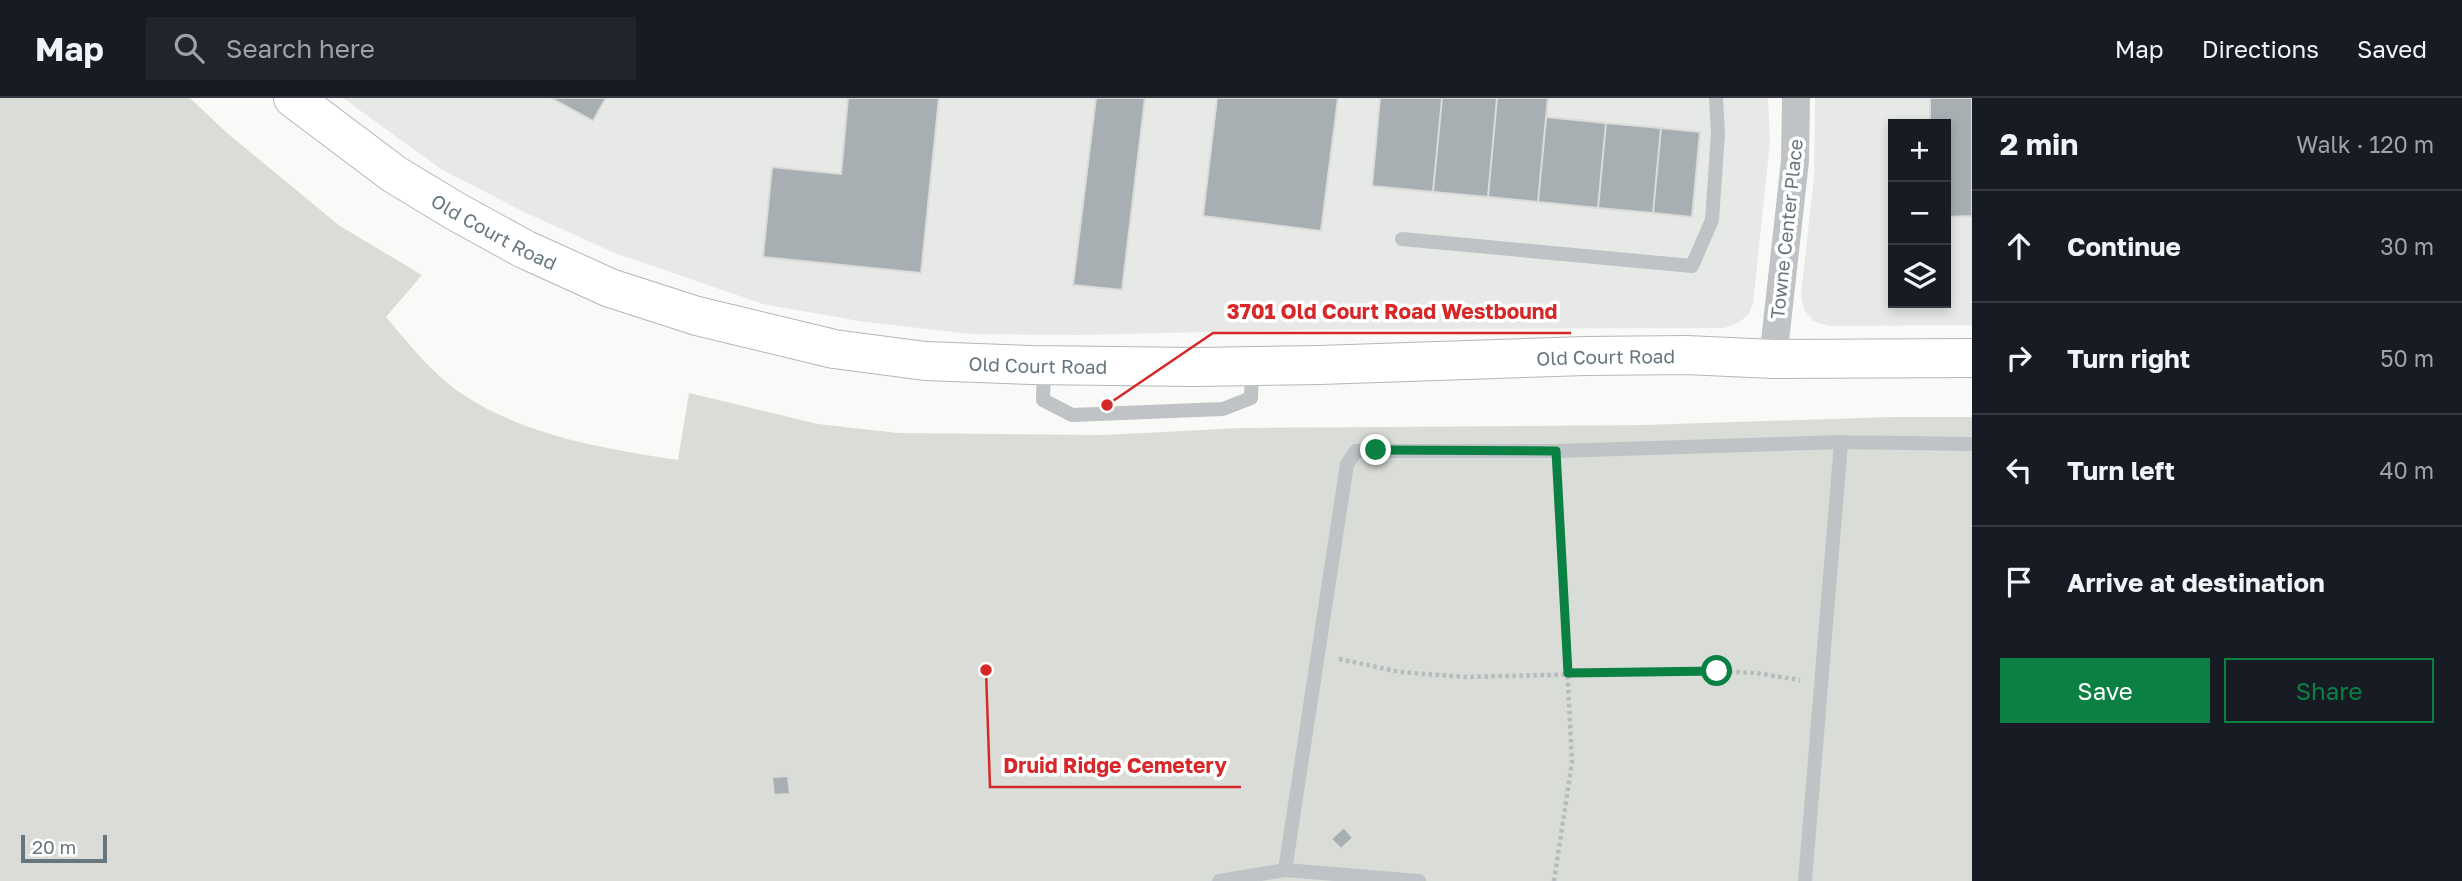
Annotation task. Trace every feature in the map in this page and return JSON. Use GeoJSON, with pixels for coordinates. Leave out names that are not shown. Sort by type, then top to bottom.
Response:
{"type":"FeatureCollection","features":[{"type":"Feature","properties":{"kind":"main road","name":"Old Court Road"},"geometry":{"type":"LineString","coordinates":[[293,98],[354,146],[456,211],[523,249],[610,288],[697,316],[834,349],[925,361],[1044,365],[1252,366],[1597,355],[1773,359],[1972,358]]}},
{"type":"Feature","properties":{"kind":"street","name":"Towne Center Place"},"geometry":{"type":"LineString","coordinates":[[1773,359],[1795,161],[1796,98]]}},
{"type":"Feature","properties":{"kind":"lane"},"geometry":{"type":"LineString","coordinates":[[1402,239],[1692,266],[1712,220],[1718,133],[1716,98]]}},
{"type":"Feature","properties":{"kind":"lane"},"geometry":{"type":"LineString","coordinates":[[1285,870],[1348,464],[1356,451],[1556,451],[1841,442],[1972,444]]}},
{"type":"Feature","properties":{"kind":"lane"},"geometry":{"type":"LineString","coordinates":[[1805,881],[1841,442]]}},
{"type":"Feature","properties":{"kind":"lane"},"geometry":{"type":"LineString","coordinates":[[1219,881],[1285,870],[1419,881]]}},
{"type":"Feature","properties":{"kind":"path"},"geometry":{"type":"LineString","coordinates":[[1553,881],[1572,762],[1556,451]]}},
{"type":"Feature","properties":{"kind":"path"},"geometry":{"type":"LineString","coordinates":[[1318,655],[1423,675],[1465,677],[1717,671],[1756,673],[1822,684]]}},
{"type":"Feature","properties":{"kind":"shaded area"},"geometry":{"type":"Polygon","coordinates":[[[0,98],[190,98],[228,134],[340,226],[422,275],[386,317],[422,359],[454,388],[489,410],[541,431],[651,456],[678,460],[689,393],[818,424],[898,433],[1104,435],[1241,428],[1645,425],[1972,417],[1972,881],[0,881],[0,98]]]}},
{"type":"Feature","properties":{"kind":"shaded area"},"geometry":{"type":"Polygon","coordinates":[[[343,98],[1768,98],[1770,141],[1753,304],[1748,315],[1738,323],[1724,328],[970,334],[859,321],[763,304],[615,253],[524,212],[441,169],[343,98]]]}},
{"type":"Feature","properties":{"kind":"shaded area"},"geometry":{"type":"Polygon","coordinates":[[[1815,98],[1972,98],[1972,325],[1829,326],[1813,321],[1804,309],[1801,295],[1814,177],[1815,98]]]}},
{"type":"Feature","properties":{"kind":"building"},"geometry":{"type":"Polygon","coordinates":[[[551,98],[606,98],[593,121],[551,98]]]}},
{"type":"Feature","properties":{"kind":"building"},"geometry":{"type":"Polygon","coordinates":[[[848,98],[939,98],[921,273],[763,257],[772,167],[841,174],[848,98]]]}},
{"type":"Feature","properties":{"kind":"building"},"geometry":{"type":"Polygon","coordinates":[[[1096,98],[1145,98],[1122,290],[1073,285],[1096,98]]]}},
{"type":"Feature","properties":{"kind":"building"},"geometry":{"type":"Polygon","coordinates":[[[1217,98],[1338,98],[1321,231],[1203,216],[1217,98]]]}},
{"type":"Feature","properties":{"kind":"building"},"geometry":{"type":"Polygon","coordinates":[[[1380,98],[1442,98],[1433,192],[1372,186],[1380,98]]]}},
{"type":"Feature","properties":{"kind":"building"},"geometry":{"type":"Polygon","coordinates":[[[1442,98],[1497,98],[1488,197],[1433,192],[1442,98]]]}},
{"type":"Feature","properties":{"kind":"building"},"geometry":{"type":"Polygon","coordinates":[[[1497,98],[1548,98],[1538,202],[1488,197],[1497,98]]]}},
{"type":"Feature","properties":{"kind":"building"},"geometry":{"type":"Polygon","coordinates":[[[1930,98],[1972,98],[1972,216],[1951,217],[1951,119],[1930,119],[1930,98]]]}},
{"type":"Feature","properties":{"kind":"building"},"geometry":{"type":"Polygon","coordinates":[[[1546,117],[1606,123],[1598,208],[1538,202],[1546,117]]]}},
{"type":"Feature","properties":{"kind":"building"},"geometry":{"type":"Polygon","coordinates":[[[1606,123],[1661,128],[1653,213],[1598,208],[1606,123]]]}},
{"type":"Feature","properties":{"kind":"building"},"geometry":{"type":"Polygon","coordinates":[[[1661,128],[1700,132],[1692,217],[1653,213],[1661,128]]]}},
{"type":"Feature","properties":{"kind":"building"},"geometry":{"type":"Polygon","coordinates":[[[788,776],[790,794],[774,795],[772,777],[788,776]]]}},
{"type":"Feature","properties":{"kind":"building"},"geometry":{"type":"Polygon","coordinates":[[[1344,827],[1353,838],[1341,849],[1331,839],[1344,827]]]}},
{"type":"Feature","properties":{"kind":"place","name":"3701 Old Court Road Westbound"},"geometry":{"type":"Point","coordinates":[1107,405]}},
{"type":"Feature","properties":{"kind":"place","name":"Druid Ridge Cemetery"},"geometry":{"type":"Point","coordinates":[986,670]}},
{"type":"Feature","properties":{"kind":"route"},"geometry":{"type":"LineString","coordinates":[[1376,450],[1556,451],[1568,673],[1717,671]]}}]}
